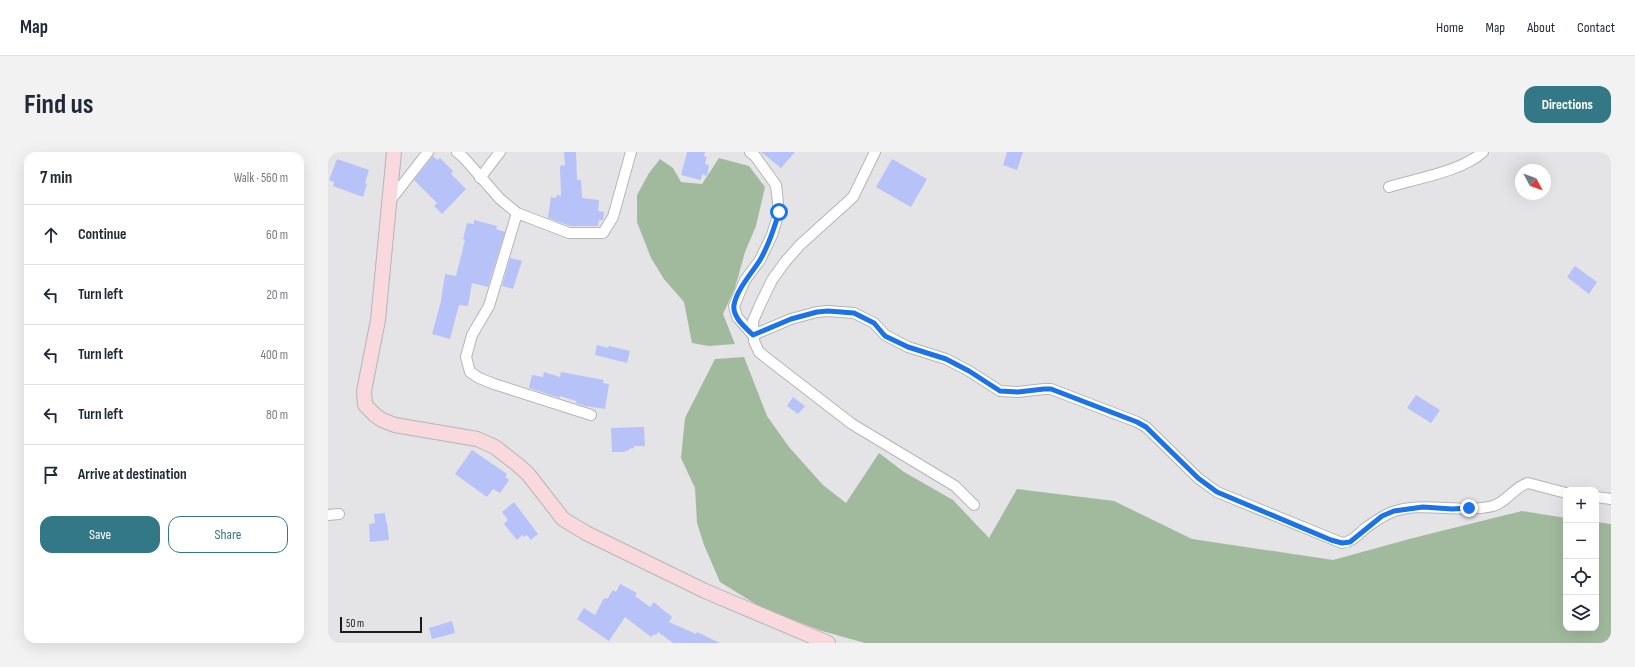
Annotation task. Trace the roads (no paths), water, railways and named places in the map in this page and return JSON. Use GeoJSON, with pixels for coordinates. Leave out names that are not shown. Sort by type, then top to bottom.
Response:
{"type":"FeatureCollection","features":[{"type":"Feature","properties":{"kind":"main road"},"geometry":{"type":"LineString","coordinates":[[394,152],[378,320],[364,391],[365,405],[374,415],[395,425],[477,439],[495,447],[528,474],[563,519],[586,533],[705,591],[828,643]]}},
{"type":"Feature","properties":{"kind":"street"},"geometry":{"type":"LineString","coordinates":[[388,203],[428,152]]}},
{"type":"Feature","properties":{"kind":"street"},"geometry":{"type":"LineString","coordinates":[[458,152],[500,199],[518,213],[569,233],[603,234],[613,217],[631,152]]}},
{"type":"Feature","properties":{"kind":"street"},"geometry":{"type":"LineString","coordinates":[[480,178],[500,152]]}},
{"type":"Feature","properties":{"kind":"street"},"geometry":{"type":"LineString","coordinates":[[750,152],[755,156],[776,185],[779,212],[772,235],[760,260],[745,280],[734,306],[737,317],[753,335]]}},
{"type":"Feature","properties":{"kind":"street"},"geometry":{"type":"LineString","coordinates":[[874,152],[853,197],[800,244],[772,280],[753,321],[754,341],[759,352],[852,424],[955,486],[974,505]]}},
{"type":"Feature","properties":{"kind":"street"},"geometry":{"type":"LineString","coordinates":[[1389,187],[1438,174],[1474,160],[1483,152]]}},
{"type":"Feature","properties":{"kind":"street"},"geometry":{"type":"LineString","coordinates":[[518,213],[489,306],[472,336],[466,357],[470,372],[486,381],[591,414]]}},
{"type":"Feature","properties":{"kind":"street"},"geometry":{"type":"LineString","coordinates":[[753,335],[791,319],[817,312],[828,311],[854,313],[874,323],[885,336],[908,347],[946,359],[969,371],[1000,391],[1018,392],[1051,389],[1137,422],[1146,427],[1198,478],[1217,492],[1331,540],[1342,543],[1350,542],[1382,516],[1394,511],[1423,507],[1452,509],[1492,506],[1501,503],[1522,484],[1528,483],[1563,492]]}},
{"type":"Feature","properties":{"kind":"street"},"geometry":{"type":"LineString","coordinates":[[1599,497],[1611,498]]}},
{"type":"Feature","properties":{"kind":"street"},"geometry":{"type":"LineString","coordinates":[[328,515],[339,514]]}}]}
